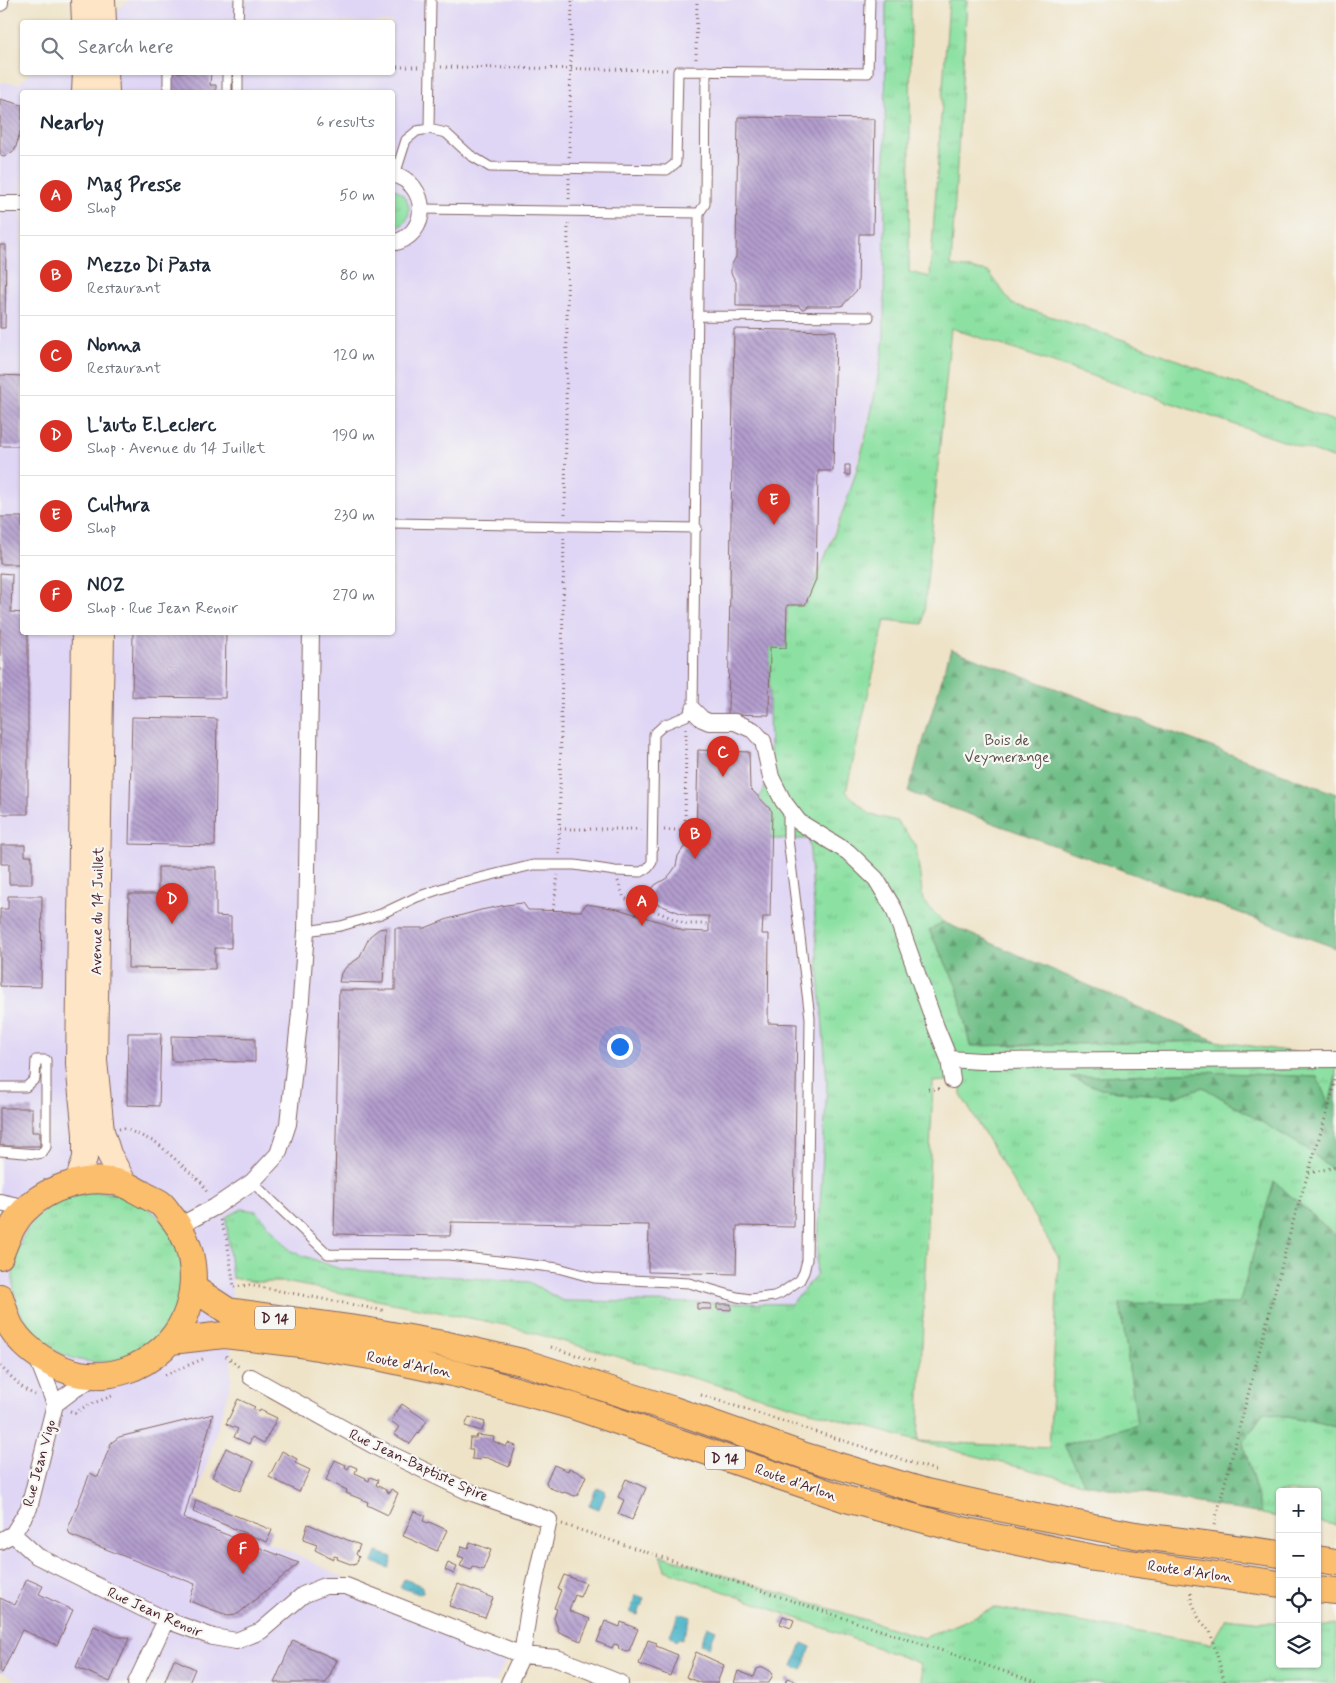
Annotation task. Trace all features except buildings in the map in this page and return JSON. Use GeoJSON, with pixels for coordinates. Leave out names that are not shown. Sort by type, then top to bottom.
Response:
{"type":"FeatureCollection","features":[{"type":"Feature","properties":{"kind":"main road"},"geometry":{"type":"LineString","coordinates":[[83,0],[84,20]]}},
{"type":"Feature","properties":{"kind":"main road"},"geometry":{"type":"LineString","coordinates":[[103,0],[104,20]]}},
{"type":"Feature","properties":{"kind":"main road"},"geometry":{"type":"LineString","coordinates":[[84,75],[84,90]]}},
{"type":"Feature","properties":{"kind":"main road"},"geometry":{"type":"LineString","coordinates":[[106,75],[107,90]]}},
{"type":"Feature","properties":{"kind":"main road","name":"Avenue du 14 Juillet"},"geometry":{"type":"LineString","coordinates":[[77,1182],[85,1158],[85,1134],[78,1064],[84,635]]}},
{"type":"Feature","properties":{"kind":"main road","name":"Avenue du 14 Juillet"},"geometry":{"type":"LineString","coordinates":[[102,635],[95,1061],[102,1131],[109,1154],[125,1184]]}},
{"type":"Feature","properties":{"kind":"main road"},"geometry":{"type":"LineString","coordinates":[[0,1256],[13,1215],[44,1194],[77,1182],[102,1180],[125,1184],[160,1203],[180,1226],[192,1256],[194,1288],[186,1316],[171,1341],[154,1356],[135,1368],[113,1374],[90,1376],[68,1372],[36,1355],[6,1326],[0,1297]]}},
{"type":"Feature","properties":{"kind":"main road","name":"Route d'Arlon"},"geometry":{"type":"LineString","coordinates":[[194,1288],[228,1311],[364,1330],[443,1344],[522,1362],[672,1409],[805,1456],[926,1492],[1135,1535],[1276,1553]]}},
{"type":"Feature","properties":{"kind":"main road","name":"Route d'Arlon"},"geometry":{"type":"LineString","coordinates":[[171,1341],[224,1335],[233,1336],[300,1344],[382,1358],[460,1375],[573,1406],[846,1498],[962,1530],[1094,1558],[1276,1583]]}},
{"type":"Feature","properties":{"kind":"main road"},"geometry":{"type":"LineString","coordinates":[[1321,1560],[1336,1562]]}},
{"type":"Feature","properties":{"kind":"main road"},"geometry":{"type":"LineString","coordinates":[[1321,1589],[1336,1591]]}},
{"type":"Feature","properties":{"kind":"street"},"geometry":{"type":"LineString","coordinates":[[395,174],[414,187],[420,197],[421,208],[420,220],[414,230],[406,237],[395,242]]}},
{"type":"Feature","properties":{"kind":"street"},"geometry":{"type":"LineString","coordinates":[[0,204],[20,204]]}},
{"type":"Feature","properties":{"kind":"street"},"geometry":{"type":"LineString","coordinates":[[180,1226],[215,1207],[252,1182],[278,1154],[288,1124],[300,1013],[306,930],[312,635]]}},
{"type":"Feature","properties":{"kind":"street"},"geometry":{"type":"LineString","coordinates":[[689,713],[709,722],[735,722],[753,730],[762,741],[771,777],[788,808],[799,822],[848,852],[876,879],[894,909],[949,1059],[952,1080]]}},
{"type":"Feature","properties":{"kind":"street"},"geometry":{"type":"LineString","coordinates":[[949,1059],[980,1061],[1336,1059]]}},
{"type":"Feature","properties":{"kind":"street"},"geometry":{"type":"LineString","coordinates":[[0,1202],[13,1215]]}},
{"type":"Feature","properties":{"kind":"street","name":"Rue Jean Vigo"},"geometry":{"type":"LineString","coordinates":[[6,1537],[29,1508],[55,1404],[36,1355]]}},
{"type":"Feature","properties":{"kind":"street","name":"Rue Jean Vigo"},"geometry":{"type":"LineString","coordinates":[[55,1404],[97,1375]]}},
{"type":"Feature","properties":{"kind":"street","name":"Rue Jean-Baptiste Spire"},"geometry":{"type":"LineString","coordinates":[[251,1377],[378,1448],[431,1474],[467,1491],[550,1520]]}},
{"type":"Feature","properties":{"kind":"street"},"geometry":{"type":"LineString","coordinates":[[509,1683],[522,1655],[528,1615],[550,1520]]}},
{"type":"Feature","properties":{"kind":"street","name":"Rue Jean Renoir"},"geometry":{"type":"LineString","coordinates":[[6,1537],[37,1556],[166,1620],[213,1637],[236,1641],[261,1631],[303,1595],[325,1586],[346,1586],[522,1655],[557,1658],[620,1683]]}},
{"type":"Feature","properties":{"kind":"street"},"geometry":{"type":"LineString","coordinates":[[136,1683],[166,1620]]}},
{"type":"Feature","properties":{"kind":"lane"},"geometry":{"type":"LineString","coordinates":[[238,20],[239,0]]}},
{"type":"Feature","properties":{"kind":"lane"},"geometry":{"type":"LineString","coordinates":[[429,129],[431,0]]}},
{"type":"Feature","properties":{"kind":"lane"},"geometry":{"type":"LineString","coordinates":[[395,171],[406,140],[417,131],[429,129],[446,133],[470,155],[490,167],[667,170],[676,163],[678,70],[868,73],[870,0]]}},
{"type":"Feature","properties":{"kind":"lane"},"geometry":{"type":"LineString","coordinates":[[306,930],[341,926],[381,914],[417,897],[455,884],[532,865],[575,865],[615,872],[640,872],[648,868],[652,862],[654,734],[664,725],[689,713],[697,528],[700,213],[705,204],[706,71]]}},
{"type":"Feature","properties":{"kind":"lane"},"geometry":{"type":"LineString","coordinates":[[168,75],[168,90]]}},
{"type":"Feature","properties":{"kind":"lane"},"geometry":{"type":"LineString","coordinates":[[227,75],[227,90]]}},
{"type":"Feature","properties":{"kind":"lane"},"geometry":{"type":"LineString","coordinates":[[238,75],[238,90]]}},
{"type":"Feature","properties":{"kind":"lane"},"geometry":{"type":"LineString","coordinates":[[421,208],[700,213]]}},
{"type":"Feature","properties":{"kind":"lane"},"geometry":{"type":"LineString","coordinates":[[699,316],[869,317]]}},
{"type":"Feature","properties":{"kind":"lane"},"geometry":{"type":"LineString","coordinates":[[395,523],[697,528]]}},
{"type":"Feature","properties":{"kind":"lane"},"geometry":{"type":"LineString","coordinates":[[252,1182],[328,1254],[449,1255],[558,1268],[594,1278],[689,1283],[750,1299],[781,1294],[800,1280],[807,1260],[810,1018],[788,839],[788,808]]}},
{"type":"Feature","properties":{"kind":"lane"},"geometry":{"type":"LineString","coordinates":[[0,1087],[26,1087],[35,1079],[36,1060],[46,1060],[46,1146],[42,1153],[37,1154],[0,1151]]}},
{"type":"Feature","properties":{"kind":"path"},"geometry":{"type":"LineString","coordinates":[[553,910],[559,865],[560,829],[572,0]]}},
{"type":"Feature","properties":{"kind":"path"},"geometry":{"type":"LineString","coordinates":[[696,70],[697,0]]}},
{"type":"Feature","properties":{"kind":"path"},"geometry":{"type":"LineString","coordinates":[[395,67],[678,70]]}},
{"type":"Feature","properties":{"kind":"path"},"geometry":{"type":"LineString","coordinates":[[685,830],[689,713]]}},
{"type":"Feature","properties":{"kind":"path"},"geometry":{"type":"LineString","coordinates":[[560,829],[696,830]]}},
{"type":"Feature","properties":{"kind":"path"},"geometry":{"type":"LineString","coordinates":[[615,872],[624,898],[686,924],[709,924]]}},
{"type":"Feature","properties":{"kind":"path"},"geometry":{"type":"LineString","coordinates":[[636,914],[640,905]]}},
{"type":"Feature","properties":{"kind":"path"},"geometry":{"type":"LineString","coordinates":[[1205,1524],[1214,1525],[1293,1222],[1330,1106],[1336,1076]]}},
{"type":"Feature","properties":{"kind":"path"},"geometry":{"type":"LineString","coordinates":[[102,1131],[124,1128],[157,1142]]}},
{"type":"Feature","properties":{"kind":"path"},"geometry":{"type":"LineString","coordinates":[[1308,1174],[1336,1167]]}},
{"type":"Feature","properties":{"kind":"path"},"geometry":{"type":"LineString","coordinates":[[234,1286],[249,1285],[394,1313]]}},
{"type":"Feature","properties":{"kind":"path"},"geometry":{"type":"LineString","coordinates":[[549,1347],[606,1365]]}},
{"type":"Feature","properties":{"kind":"path"},"geometry":{"type":"LineString","coordinates":[[219,1351],[251,1377]]}},
{"type":"Feature","properties":{"kind":"path"},"geometry":{"type":"LineString","coordinates":[[0,1366],[24,1389],[55,1404]]}},
{"type":"Feature","properties":{"kind":"path"},"geometry":{"type":"LineString","coordinates":[[701,1396],[938,1472]]}},
{"type":"Feature","properties":{"kind":"path"},"geometry":{"type":"LineString","coordinates":[[550,1520],[1039,1683]]}},
{"type":"Feature","properties":{"kind":"path"},"geometry":{"type":"LineString","coordinates":[[1193,1572],[1191,1599],[1199,1619],[1210,1631],[1226,1683]]}},
{"type":"Feature","properties":{"kind":"shaded area"},"geometry":{"type":"Polygon","coordinates":[[[130,0],[886,0],[884,338],[876,392],[851,487],[816,579],[786,648],[771,647],[771,839],[809,839],[827,1083],[816,1276],[791,1304],[563,1301],[529,1282],[340,1269],[291,1251],[256,1211],[226,1217],[232,1278],[231,1382],[193,1511],[300,1556],[506,1660],[495,1683],[23,1683],[0,1672],[0,82],[18,84],[29,75],[395,75],[395,20],[103,20],[130,0]]]}},
{"type":"Feature","properties":{"kind":"green space"},"geometry":{"type":"Polygon","coordinates":[[[886,0],[911,0],[909,272],[930,277],[949,0],[967,0],[951,266],[989,272],[1012,304],[1136,344],[1336,422],[1336,459],[951,328],[923,624],[885,620],[846,792],[871,815],[897,821],[916,845],[923,901],[943,922],[929,930],[957,986],[970,1046],[1216,1041],[1336,1058],[1336,1076],[1329,1106],[1317,1077],[1204,1072],[1072,1077],[1101,1089],[1175,1097],[1203,1087],[1304,1147],[1336,1172],[1336,1236],[1274,1182],[1239,1305],[1120,1304],[1138,1424],[1064,1445],[1085,1484],[917,1441],[505,1325],[285,1282],[256,1282],[232,1278],[226,1217],[242,1209],[256,1211],[291,1251],[340,1269],[529,1282],[563,1301],[791,1304],[816,1276],[827,1083],[809,839],[771,839],[759,797],[771,777],[769,715],[770,647],[786,647],[787,605],[805,605],[841,517],[857,470],[867,432],[884,338],[886,0]],[[961,1080],[933,1082],[918,1441],[1049,1448],[1059,1258],[961,1095],[961,1080]]]}},
{"type":"Feature","properties":{"kind":"green space"},"geometry":{"type":"Polygon","coordinates":[[[395,189],[405,197],[409,209],[406,221],[395,228],[395,189]]]}},
{"type":"Feature","properties":{"kind":"green space","name":"Bois de Veymerange"},"geometry":{"type":"Polygon","coordinates":[[[951,649],[1336,794],[1336,948],[908,792],[951,649]]]}},
{"type":"Feature","properties":{"kind":"green space"},"geometry":{"type":"Polygon","coordinates":[[[943,922],[1216,1041],[970,1046],[957,986],[929,930],[943,922]]]}},
{"type":"Feature","properties":{"kind":"green space"},"geometry":{"type":"Polygon","coordinates":[[[1204,1072],[1317,1077],[1329,1105],[1336,1076],[1336,1172],[1304,1147],[1203,1087],[1175,1097],[1101,1089],[1070,1077],[1204,1072]]]}},
{"type":"Feature","properties":{"kind":"green space"},"geometry":{"type":"Polygon","coordinates":[[[1274,1181],[1336,1236],[1336,1427],[1263,1412],[1243,1443],[1262,1514],[1085,1484],[1064,1445],[1137,1424],[1120,1303],[1239,1304],[1274,1181]]]}},
{"type":"Feature","properties":{"kind":"green space"},"geometry":{"type":"Polygon","coordinates":[[[106,1192],[131,1198],[152,1211],[164,1223],[180,1252],[183,1277],[182,1294],[177,1310],[164,1331],[152,1343],[123,1359],[90,1362],[65,1356],[44,1343],[32,1331],[16,1302],[13,1269],[19,1244],[32,1223],[44,1211],[73,1195],[106,1192]]]}},
{"type":"Feature","properties":{"kind":"green space"},"geometry":{"type":"Polygon","coordinates":[[[1264,1412],[1336,1427],[1336,1525],[1321,1523],[1321,1488],[1276,1488],[1276,1516],[1262,1514],[1243,1443],[1264,1412]]]}},
{"type":"Feature","properties":{"kind":"green space"},"geometry":{"type":"Polygon","coordinates":[[[660,1555],[923,1638],[995,1608],[1211,1644],[1226,1618],[1276,1624],[1276,1668],[1321,1668],[1321,1627],[1336,1624],[1336,1683],[923,1683],[919,1663],[665,1570],[660,1555]]]}},
{"type":"Feature","properties":{"kind":"water"},"geometry":{"type":"Polygon","coordinates":[[[596,1489],[604,1490],[605,1494],[599,1509],[589,1505],[596,1489]]]}},
{"type":"Feature","properties":{"kind":"water"},"geometry":{"type":"Polygon","coordinates":[[[377,1552],[392,1557],[389,1568],[373,1562],[377,1552]]]}},
{"type":"Feature","properties":{"kind":"water"},"geometry":{"type":"Polygon","coordinates":[[[404,1579],[422,1586],[423,1592],[419,1594],[400,1587],[404,1579]]]}},
{"type":"Feature","properties":{"kind":"water"},"geometry":{"type":"Polygon","coordinates":[[[636,1595],[644,1598],[638,1615],[630,1612],[636,1595]]]}},
{"type":"Feature","properties":{"kind":"water"},"geometry":{"type":"Polygon","coordinates":[[[679,1613],[691,1617],[682,1639],[679,1638],[676,1641],[670,1635],[679,1613]]]}},
{"type":"Feature","properties":{"kind":"water"},"geometry":{"type":"Polygon","coordinates":[[[707,1626],[716,1630],[709,1647],[700,1644],[707,1626]]]}},
{"type":"Feature","properties":{"kind":"water"},"geometry":{"type":"Polygon","coordinates":[[[802,1643],[811,1647],[802,1670],[793,1666],[802,1643]]]}},
{"type":"Feature","properties":{"kind":"place","name":"Cultura"},"geometry":{"type":"Point","coordinates":[774,525]}},
{"type":"Feature","properties":{"kind":"place","name":"Nonna"},"geometry":{"type":"Point","coordinates":[723,777]}},
{"type":"Feature","properties":{"kind":"place","name":"Mezzo Di Pasta"},"geometry":{"type":"Point","coordinates":[695,859]}},
{"type":"Feature","properties":{"kind":"place","name":"L'auto E.Leclerc"},"geometry":{"type":"Point","coordinates":[172,924]}},
{"type":"Feature","properties":{"kind":"place","name":"Mag Presse"},"geometry":{"type":"Point","coordinates":[642,926]}},
{"type":"Feature","properties":{"kind":"place","name":"NOZ"},"geometry":{"type":"Point","coordinates":[243,1574]}}]}
